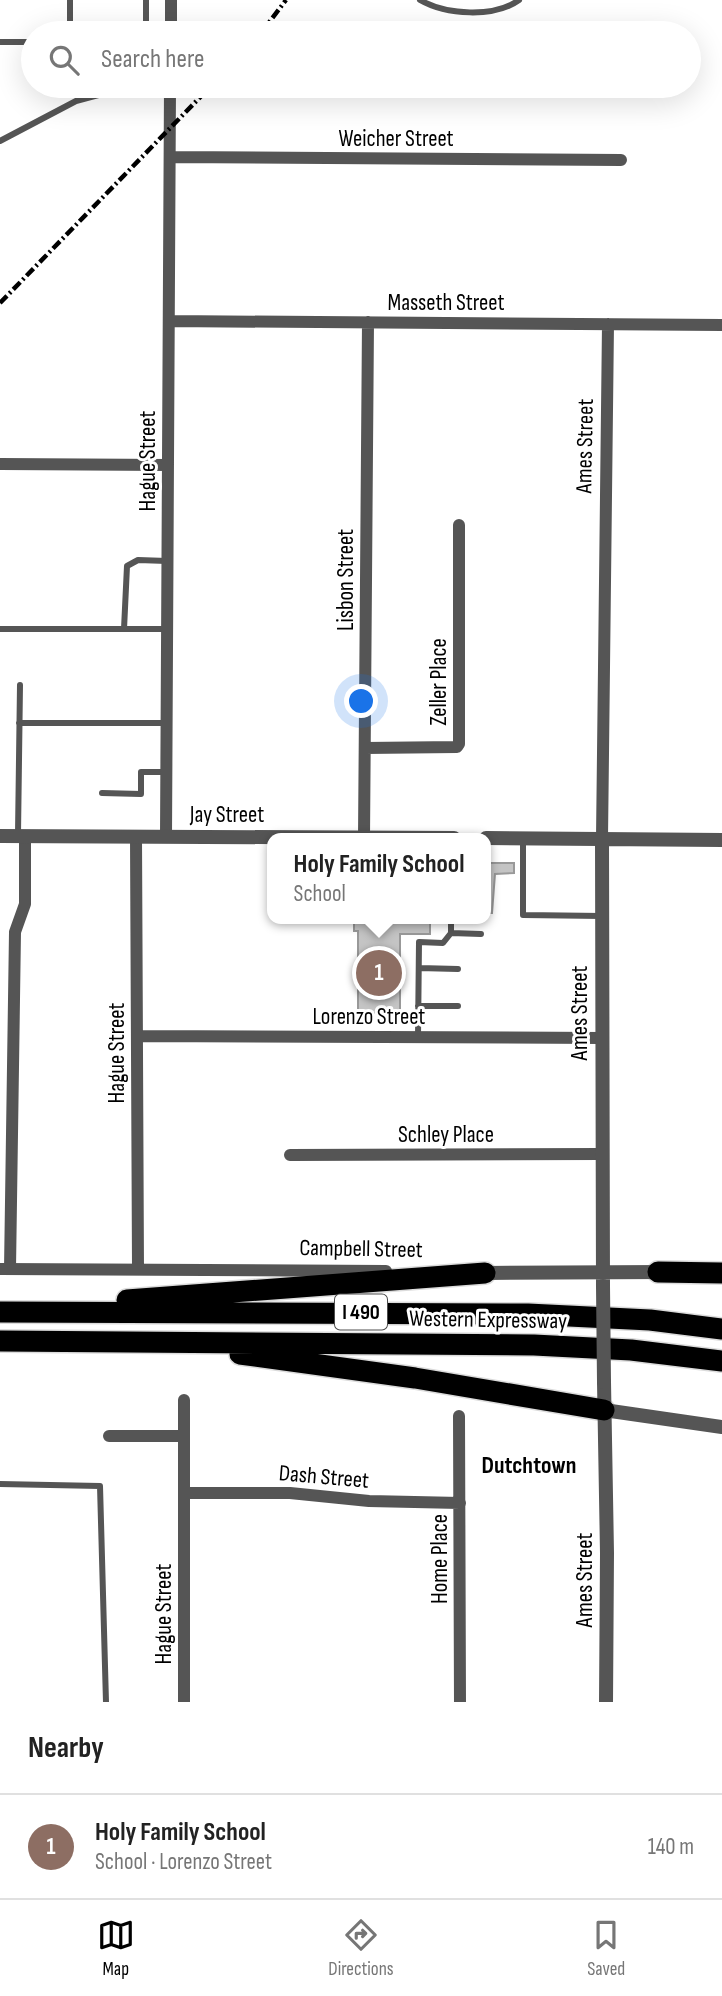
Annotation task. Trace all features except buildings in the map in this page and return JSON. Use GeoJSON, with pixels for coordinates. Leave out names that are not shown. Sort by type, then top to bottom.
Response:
{"type":"FeatureCollection","features":[{"type":"Feature","properties":{"kind":"highway"},"geometry":{"type":"LineString","coordinates":[[0,1311],[485,1272]]}},
{"type":"Feature","properties":{"kind":"highway"},"geometry":{"type":"LineString","coordinates":[[658,1272],[722,1273]]}},
{"type":"Feature","properties":{"kind":"highway","name":"Western Expressway"},"geometry":{"type":"LineString","coordinates":[[0,1311],[528,1314],[650,1320],[722,1329]]}},
{"type":"Feature","properties":{"kind":"highway","name":"Western Expressway"},"geometry":{"type":"LineString","coordinates":[[0,1341],[534,1345],[631,1350],[722,1360]]}},
{"type":"Feature","properties":{"kind":"highway"},"geometry":{"type":"LineString","coordinates":[[74,1341],[262,1356],[604,1410]]}},
{"type":"Feature","properties":{"kind":"street"},"geometry":{"type":"LineString","coordinates":[[171,0],[171,21]]}},
{"type":"Feature","properties":{"kind":"street","name":"Hague Street"},"geometry":{"type":"LineString","coordinates":[[166,837],[170,98]]}},
{"type":"Feature","properties":{"kind":"street","name":"Weicher Street"},"geometry":{"type":"LineString","coordinates":[[170,157],[621,160]]}},
{"type":"Feature","properties":{"kind":"street","name":"Masseth Street"},"geometry":{"type":"LineString","coordinates":[[169,321],[722,325]]}},
{"type":"Feature","properties":{"kind":"street","name":"Lisbon Street"},"geometry":{"type":"LineString","coordinates":[[364,833],[368,322]]}},
{"type":"Feature","properties":{"kind":"street","name":"Ames Street"},"geometry":{"type":"LineString","coordinates":[[606,1702],[602,839],[608,324]]}},
{"type":"Feature","properties":{"kind":"street"},"geometry":{"type":"LineString","coordinates":[[0,464],[168,465]]}},
{"type":"Feature","properties":{"kind":"street","name":"Zeller Place"},"geometry":{"type":"LineString","coordinates":[[365,748],[457,747],[459,744],[459,525]]}},
{"type":"Feature","properties":{"kind":"street","name":"Jay Street"},"geometry":{"type":"LineString","coordinates":[[0,836],[267,838]]}},
{"type":"Feature","properties":{"kind":"street"},"geometry":{"type":"LineString","coordinates":[[5,1269],[16,932],[25,904],[21,836]]}},
{"type":"Feature","properties":{"kind":"street","name":"Hague Street"},"geometry":{"type":"LineString","coordinates":[[136,837],[138,1268]]}},
{"type":"Feature","properties":{"kind":"street"},"geometry":{"type":"LineString","coordinates":[[491,838],[722,840]]}},
{"type":"Feature","properties":{"kind":"street","name":"Lorenzo Street"},"geometry":{"type":"LineString","coordinates":[[136,1036],[602,1038]]}},
{"type":"Feature","properties":{"kind":"street","name":"Schley Place"},"geometry":{"type":"LineString","coordinates":[[290,1155],[602,1154]]}},
{"type":"Feature","properties":{"kind":"street","name":"Campbell Street"},"geometry":{"type":"LineString","coordinates":[[5,1269],[485,1272],[603,1280],[722,1266]]}},
{"type":"Feature","properties":{"kind":"street","name":"Hague Street"},"geometry":{"type":"LineString","coordinates":[[184,1400],[184,1702]]}},
{"type":"Feature","properties":{"kind":"street"},"geometry":{"type":"LineString","coordinates":[[604,1410],[722,1427]]}},
{"type":"Feature","properties":{"kind":"street","name":"Home Place"},"geometry":{"type":"LineString","coordinates":[[459,1416],[460,1702]]}},
{"type":"Feature","properties":{"kind":"street"},"geometry":{"type":"LineString","coordinates":[[109,1436],[184,1436]]}},
{"type":"Feature","properties":{"kind":"street","name":"Dash Street"},"geometry":{"type":"LineString","coordinates":[[184,1493],[290,1493],[369,1501],[460,1503]]}},
{"type":"Feature","properties":{"kind":"lane"},"geometry":{"type":"LineString","coordinates":[[70,0],[70,21]]}},
{"type":"Feature","properties":{"kind":"lane"},"geometry":{"type":"LineString","coordinates":[[146,0],[146,21]]}},
{"type":"Feature","properties":{"kind":"lane"},"geometry":{"type":"LineString","coordinates":[[420,0],[437,10],[479,12],[519,0]]}},
{"type":"Feature","properties":{"kind":"lane"},"geometry":{"type":"LineString","coordinates":[[0,42],[21,42]]}},
{"type":"Feature","properties":{"kind":"lane"},"geometry":{"type":"LineString","coordinates":[[0,141],[76,101],[87,98]]}},
{"type":"Feature","properties":{"kind":"lane"},"geometry":{"type":"LineString","coordinates":[[124,629],[127,566],[138,560],[167,561]]}},
{"type":"Feature","properties":{"kind":"lane"},"geometry":{"type":"LineString","coordinates":[[0,629],[167,629]]}},
{"type":"Feature","properties":{"kind":"lane"},"geometry":{"type":"LineString","coordinates":[[20,685],[21,836]]}},
{"type":"Feature","properties":{"kind":"lane"},"geometry":{"type":"LineString","coordinates":[[19,723],[166,723]]}},
{"type":"Feature","properties":{"kind":"lane"},"geometry":{"type":"LineString","coordinates":[[102,793],[141,794],[141,772],[166,772]]}},
{"type":"Feature","properties":{"kind":"lane"},"geometry":{"type":"LineString","coordinates":[[523,839],[523,915],[602,916]]}},
{"type":"Feature","properties":{"kind":"lane"},"geometry":{"type":"LineString","coordinates":[[418,1037],[419,942],[443,943],[451,933],[451,924]]}},
{"type":"Feature","properties":{"kind":"lane"},"geometry":{"type":"LineString","coordinates":[[451,933],[481,934]]}},
{"type":"Feature","properties":{"kind":"lane"},"geometry":{"type":"LineString","coordinates":[[419,968],[457,969]]}},
{"type":"Feature","properties":{"kind":"lane"},"geometry":{"type":"LineString","coordinates":[[418,1006],[458,1006]]}},
{"type":"Feature","properties":{"kind":"lane"},"geometry":{"type":"LineString","coordinates":[[0,1484],[100,1486],[106,1702]]}},
{"type":"Feature","properties":{"kind":"railway"},"geometry":{"type":"LineString","coordinates":[[270,21],[286,0]]}},
{"type":"Feature","properties":{"kind":"railway"},"geometry":{"type":"LineString","coordinates":[[0,303],[199,98]]}},
{"type":"Feature","properties":{"kind":"place","name":"Holy Family School"},"geometry":{"type":"Point","coordinates":[379,973]}},
{"type":"Feature","properties":{"kind":"district","name":"Dutchtown"},"geometry":{"type":"Point","coordinates":[529,1465]}}]}
